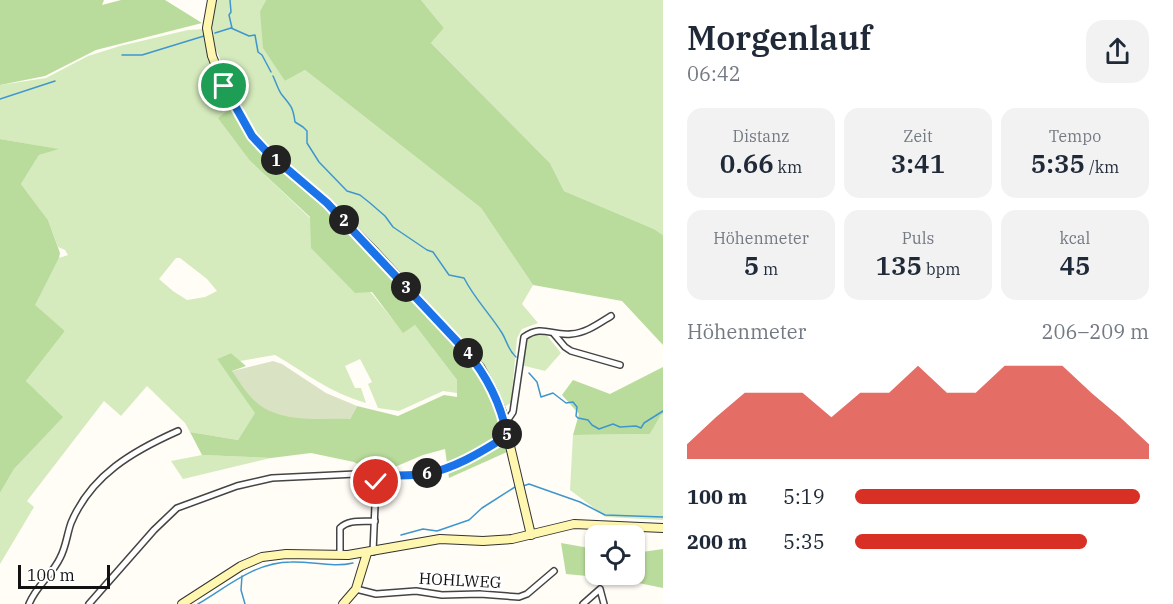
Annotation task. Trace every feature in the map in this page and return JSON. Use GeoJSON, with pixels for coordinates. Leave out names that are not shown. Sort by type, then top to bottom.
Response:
{"type":"FeatureCollection","features":[{"type":"Feature","properties":{"kind":"main road"},"geometry":{"type":"LineString","coordinates":[[212,0],[207,28],[209,43],[224,86],[252,136],[266,151],[327,203],[480,367],[493,391],[505,424],[531,536]]}},
{"type":"Feature","properties":{"kind":"main road"},"geometry":{"type":"LineString","coordinates":[[182,604],[242,566],[262,557],[286,554],[340,555],[370,552],[440,539],[483,541],[512,539],[574,524],[663,528]]}},
{"type":"Feature","properties":{"kind":"main road"},"geometry":{"type":"LineString","coordinates":[[343,604],[356,589],[370,552]]}},
{"type":"Feature","properties":{"kind":"street"},"geometry":{"type":"LineString","coordinates":[[505,424],[513,412],[524,337],[532,331],[541,329],[554,334],[583,332],[611,316]]}},
{"type":"Feature","properties":{"kind":"street"},"geometry":{"type":"LineString","coordinates":[[554,334],[571,351],[620,365]]}},
{"type":"Feature","properties":{"kind":"street"},"geometry":{"type":"LineString","coordinates":[[29,604],[32,595],[60,560],[71,524],[81,504],[96,484],[113,466],[134,452],[178,431]]}},
{"type":"Feature","properties":{"kind":"street"},"geometry":{"type":"LineString","coordinates":[[376,482],[386,476],[424,474],[444,469],[470,459],[507,436]]}},
{"type":"Feature","properties":{"kind":"street"},"geometry":{"type":"LineString","coordinates":[[89,604],[154,530],[177,508],[237,486],[272,478],[356,474],[367,475],[376,482]]}},
{"type":"Feature","properties":{"kind":"street"},"geometry":{"type":"LineString","coordinates":[[370,552],[375,521],[376,482]]}},
{"type":"Feature","properties":{"kind":"street"},"geometry":{"type":"LineString","coordinates":[[340,555],[340,528],[343,525],[350,522],[375,521]]}},
{"type":"Feature","properties":{"kind":"street","name":"HOHLWEG"},"geometry":{"type":"LineString","coordinates":[[356,589],[376,594],[416,591],[519,597],[527,594],[554,571]]}},
{"type":"Feature","properties":{"kind":"street"},"geometry":{"type":"LineString","coordinates":[[583,604],[600,589],[604,604]]}},
{"type":"Feature","properties":{"kind":"green space"},"geometry":{"type":"Polygon","coordinates":[[[0,0],[104,0],[102,5],[121,0],[165,0],[202,23],[96,50],[45,76],[0,85],[0,0]]]}},
{"type":"Feature","properties":{"kind":"green space"},"geometry":{"type":"Polygon","coordinates":[[[217,0],[266,0],[260,11],[285,81],[305,70],[481,208],[533,285],[522,304],[538,323],[522,329],[517,338],[511,403],[504,407],[494,384],[474,351],[328,200],[264,143],[244,116],[215,47],[212,24],[217,0]]]}},
{"type":"Feature","properties":{"kind":"green space"},"geometry":{"type":"Polygon","coordinates":[[[266,0],[421,0],[444,28],[431,43],[550,163],[564,191],[654,229],[663,235],[663,345],[622,301],[533,285],[481,208],[305,70],[285,81],[263,48],[260,11],[266,0]]]}},
{"type":"Feature","properties":{"kind":"green space"},"geometry":{"type":"Polygon","coordinates":[[[421,0],[663,0],[663,235],[654,229],[564,191],[550,163],[431,43],[444,28],[421,0]]]}},
{"type":"Feature","properties":{"kind":"green space"},"geometry":{"type":"Polygon","coordinates":[[[203,29],[210,58],[231,108],[219,118],[250,161],[310,218],[403,332],[415,325],[457,380],[457,393],[443,391],[399,411],[378,408],[368,384],[372,382],[360,359],[345,366],[355,388],[361,388],[366,403],[329,388],[275,355],[240,361],[231,353],[217,359],[256,412],[238,440],[190,432],[185,423],[147,386],[121,416],[104,401],[27,501],[34,507],[0,564],[0,493],[14,469],[62,417],[26,381],[65,331],[34,305],[59,258],[68,255],[65,250],[58,247],[48,220],[21,184],[39,155],[57,149],[0,139],[0,85],[46,78],[88,56],[188,30],[203,29]],[[176,258],[159,279],[187,300],[205,297],[217,291],[207,279],[180,258],[176,258]]]}},
{"type":"Feature","properties":{"kind":"green space"},"geometry":{"type":"Polygon","coordinates":[[[231,108],[250,137],[326,205],[476,369],[491,394],[500,417],[507,452],[449,478],[445,449],[423,455],[383,472],[371,472],[354,462],[311,453],[271,458],[202,455],[190,432],[238,440],[255,413],[217,359],[231,353],[246,366],[232,371],[350,419],[357,406],[398,416],[444,395],[457,397],[457,380],[415,325],[403,333],[372,292],[355,293],[311,248],[310,217],[250,161],[218,118],[231,108]]]}},
{"type":"Feature","properties":{"kind":"green space"},"geometry":{"type":"Polygon","coordinates":[[[0,139],[59,149],[39,155],[21,184],[48,220],[60,253],[35,305],[65,331],[26,381],[63,417],[14,469],[0,493],[0,139]]]}},
{"type":"Feature","properties":{"kind":"green space"},"geometry":{"type":"Polygon","coordinates":[[[532,333],[545,333],[561,353],[545,371],[521,365],[526,338],[532,333]]]}},
{"type":"Feature","properties":{"kind":"green space"},"geometry":{"type":"Polygon","coordinates":[[[273,361],[282,364],[326,393],[357,406],[350,419],[288,417],[265,408],[255,401],[232,371],[273,361]]]}},
{"type":"Feature","properties":{"kind":"green space"},"geometry":{"type":"Polygon","coordinates":[[[663,367],[663,414],[650,434],[573,435],[579,414],[562,395],[573,380],[610,394],[663,367]]]}},
{"type":"Feature","properties":{"kind":"green space"},"geometry":{"type":"Polygon","coordinates":[[[663,414],[663,520],[606,517],[570,490],[573,435],[650,434],[663,414]]]}},
{"type":"Feature","properties":{"kind":"green space"},"geometry":{"type":"Polygon","coordinates":[[[202,455],[271,458],[183,479],[171,461],[202,455]]]}},
{"type":"Feature","properties":{"kind":"green space"},"geometry":{"type":"Polygon","coordinates":[[[561,543],[585,547],[585,576],[566,574],[561,543]]]}},
{"type":"Feature","properties":{"kind":"green space"},"geometry":{"type":"Polygon","coordinates":[[[663,549],[663,588],[645,584],[645,552],[663,549]]]}},
{"type":"Feature","properties":{"kind":"waterway"},"geometry":{"type":"LineString","coordinates":[[230,0],[229,15],[232,28]]}},
{"type":"Feature","properties":{"kind":"waterway"},"geometry":{"type":"LineString","coordinates":[[231,28],[249,36],[255,35],[258,52],[271,72]]}},
{"type":"Feature","properties":{"kind":"waterway"},"geometry":{"type":"LineString","coordinates":[[215,33],[231,28]]}},
{"type":"Feature","properties":{"kind":"waterway"},"geometry":{"type":"LineString","coordinates":[[122,55],[142,55],[204,36]]}},
{"type":"Feature","properties":{"kind":"waterway"},"geometry":{"type":"LineString","coordinates":[[273,76],[291,107],[295,122],[307,131],[307,143],[319,162],[347,191],[360,195],[385,216],[393,227],[433,252],[449,275],[464,278],[516,357]]}},
{"type":"Feature","properties":{"kind":"waterway"},"geometry":{"type":"LineString","coordinates":[[0,99],[55,81]]}},
{"type":"Feature","properties":{"kind":"waterway"},"geometry":{"type":"LineString","coordinates":[[529,373],[537,382],[541,397],[553,393],[566,403],[573,402],[577,407],[576,416],[588,420],[599,429],[613,424],[620,427],[641,428],[644,423],[663,411]]}},
{"type":"Feature","properties":{"kind":"waterway"},"geometry":{"type":"LineString","coordinates":[[523,486],[529,484],[580,502],[605,515],[663,517]]}},
{"type":"Feature","properties":{"kind":"waterway"},"geometry":{"type":"LineString","coordinates":[[401,535],[423,529],[437,531],[469,520],[482,508],[515,487]]}},
{"type":"Feature","properties":{"kind":"waterway"},"geometry":{"type":"LineString","coordinates":[[198,604],[265,566],[291,562],[338,565],[353,563]]}},
{"type":"Feature","properties":{"kind":"waterway"},"geometry":{"type":"LineString","coordinates":[[242,576],[241,590],[245,604]]}},
{"type":"Feature","properties":{"kind":"route"},"geometry":{"type":"LineString","coordinates":[[224,86],[252,136],[266,151],[327,203],[480,367],[502,412],[507,436],[470,459],[424,474],[386,476],[376,482]]}}]}
